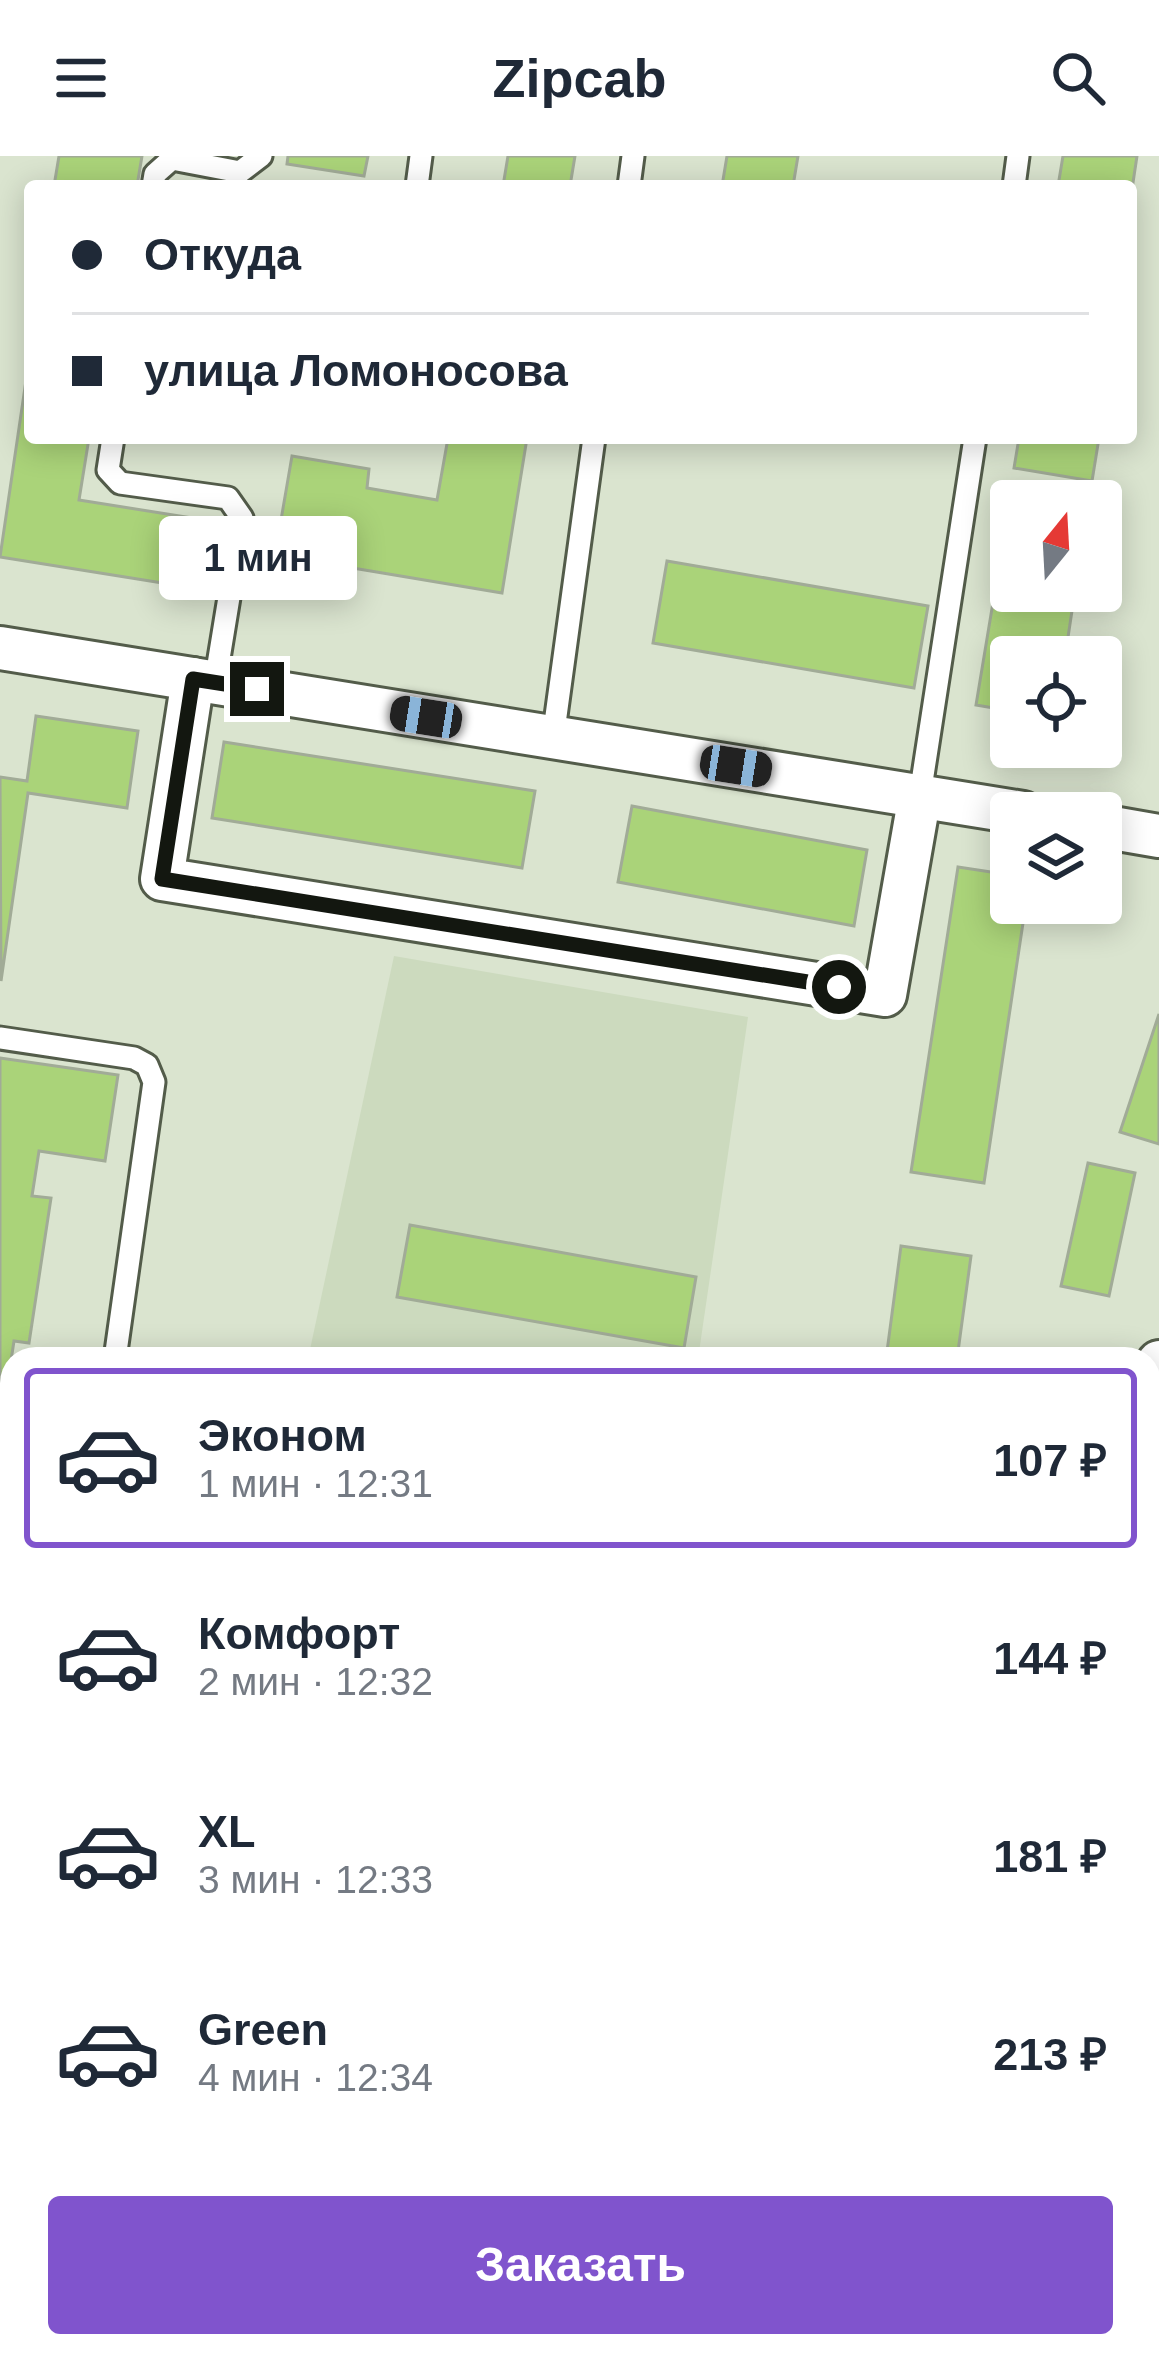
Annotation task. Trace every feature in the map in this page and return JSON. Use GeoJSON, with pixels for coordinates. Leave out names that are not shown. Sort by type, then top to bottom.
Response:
{"type":"FeatureCollection","features":[{"type":"Feature","properties":{"kind":"street"},"geometry":{"type":"LineString","coordinates":[[0,648],[990,807]]}},
{"type":"Feature","properties":{"kind":"street"},"geometry":{"type":"LineString","coordinates":[[204,681],[162,879],[488,932],[885,994],[920,795]]}},
{"type":"Feature","properties":{"kind":"street"},"geometry":{"type":"LineString","coordinates":[[1122,830],[1159,836]]}},
{"type":"Feature","properties":{"kind":"lane"},"geometry":{"type":"LineString","coordinates":[[154,180],[172,159],[240,172],[261,156]]}},
{"type":"Feature","properties":{"kind":"lane"},"geometry":{"type":"LineString","coordinates":[[112,444],[108,470],[120,483],[228,498],[238,506],[242,518],[204,681]]}},
{"type":"Feature","properties":{"kind":"lane"},"geometry":{"type":"LineString","coordinates":[[553,738],[593,444]]}},
{"type":"Feature","properties":{"kind":"lane"},"geometry":{"type":"LineString","coordinates":[[920,795],[974,444]]}},
{"type":"Feature","properties":{"kind":"lane"},"geometry":{"type":"LineString","coordinates":[[0,1038],[134,1058],[147,1065],[154,1082],[117,1347]]}},
{"type":"Feature","properties":{"kind":"shaded area"},"geometry":{"type":"Polygon","coordinates":[[[394,956],[748,1017],[700,1347],[311,1347],[394,956]]]}},
{"type":"Feature","properties":{"kind":"building"},"geometry":{"type":"Polygon","coordinates":[[[59,156],[142,156],[138,180],[55,180],[59,156]]]}},
{"type":"Feature","properties":{"kind":"building"},"geometry":{"type":"Polygon","coordinates":[[[288,156],[368,156],[364,176],[287,164],[288,156]]]}},
{"type":"Feature","properties":{"kind":"building"},"geometry":{"type":"Polygon","coordinates":[[[508,156],[575,156],[571,180],[504,180],[508,156]]]}},
{"type":"Feature","properties":{"kind":"building"},"geometry":{"type":"Polygon","coordinates":[[[727,156],[798,156],[794,180],[723,180],[727,156]]]}},
{"type":"Feature","properties":{"kind":"building"},"geometry":{"type":"Polygon","coordinates":[[[1063,156],[1137,156],[1133,180],[1059,180],[1063,156]]]}},
{"type":"Feature","properties":{"kind":"building"},"geometry":{"type":"Polygon","coordinates":[[[24,394],[24,444],[88,444],[79,500],[211,521],[200,589],[0,557],[24,394]]]}},
{"type":"Feature","properties":{"kind":"building"},"geometry":{"type":"Polygon","coordinates":[[[447,444],[526,444],[502,593],[275,555],[292,456],[369,469],[367,488],[437,500],[447,444]]]}},
{"type":"Feature","properties":{"kind":"building"},"geometry":{"type":"Polygon","coordinates":[[[1018,444],[1098,444],[1092,480],[1014,468],[1018,444]]]}},
{"type":"Feature","properties":{"kind":"building"},"geometry":{"type":"Polygon","coordinates":[[[667,561],[928,606],[914,688],[653,643],[667,561]]]}},
{"type":"Feature","properties":{"kind":"building"},"geometry":{"type":"Polygon","coordinates":[[[991,612],[1072,612],[1068,636],[990,636],[990,707],[976,705],[991,612]]]}},
{"type":"Feature","properties":{"kind":"building"},"geometry":{"type":"Polygon","coordinates":[[[36,716],[138,731],[127,808],[28,793],[1,981],[0,777],[27,781],[36,716]]]}},
{"type":"Feature","properties":{"kind":"building"},"geometry":{"type":"Polygon","coordinates":[[[224,742],[535,791],[522,868],[212,818],[224,742]]]}},
{"type":"Feature","properties":{"kind":"building"},"geometry":{"type":"Polygon","coordinates":[[[632,806],[867,850],[854,926],[618,882],[632,806]]]}},
{"type":"Feature","properties":{"kind":"building"},"geometry":{"type":"Polygon","coordinates":[[[958,867],[990,872],[990,924],[1023,924],[984,1183],[911,1172],[958,867]]]}},
{"type":"Feature","properties":{"kind":"building"},"geometry":{"type":"Polygon","coordinates":[[[1159,1014],[1159,1144],[1120,1132],[1159,1014]]]}},
{"type":"Feature","properties":{"kind":"building"},"geometry":{"type":"Polygon","coordinates":[[[0,1058],[118,1075],[105,1161],[39,1151],[32,1196],[51,1198],[29,1343],[14,1341],[13,1347],[0,1347],[0,1058]]]}},
{"type":"Feature","properties":{"kind":"building"},"geometry":{"type":"Polygon","coordinates":[[[1088,1163],[1135,1173],[1109,1296],[1061,1286],[1088,1163]]]}},
{"type":"Feature","properties":{"kind":"building"},"geometry":{"type":"Polygon","coordinates":[[[410,1225],[696,1277],[684,1347],[397,1297],[410,1225]]]}},
{"type":"Feature","properties":{"kind":"building"},"geometry":{"type":"Polygon","coordinates":[[[901,1246],[971,1256],[959,1347],[888,1347],[901,1246]]]}},
{"type":"Feature","properties":{"kind":"route"},"geometry":{"type":"LineString","coordinates":[[257,689],[193,679],[162,879],[839,987]]}}]}
